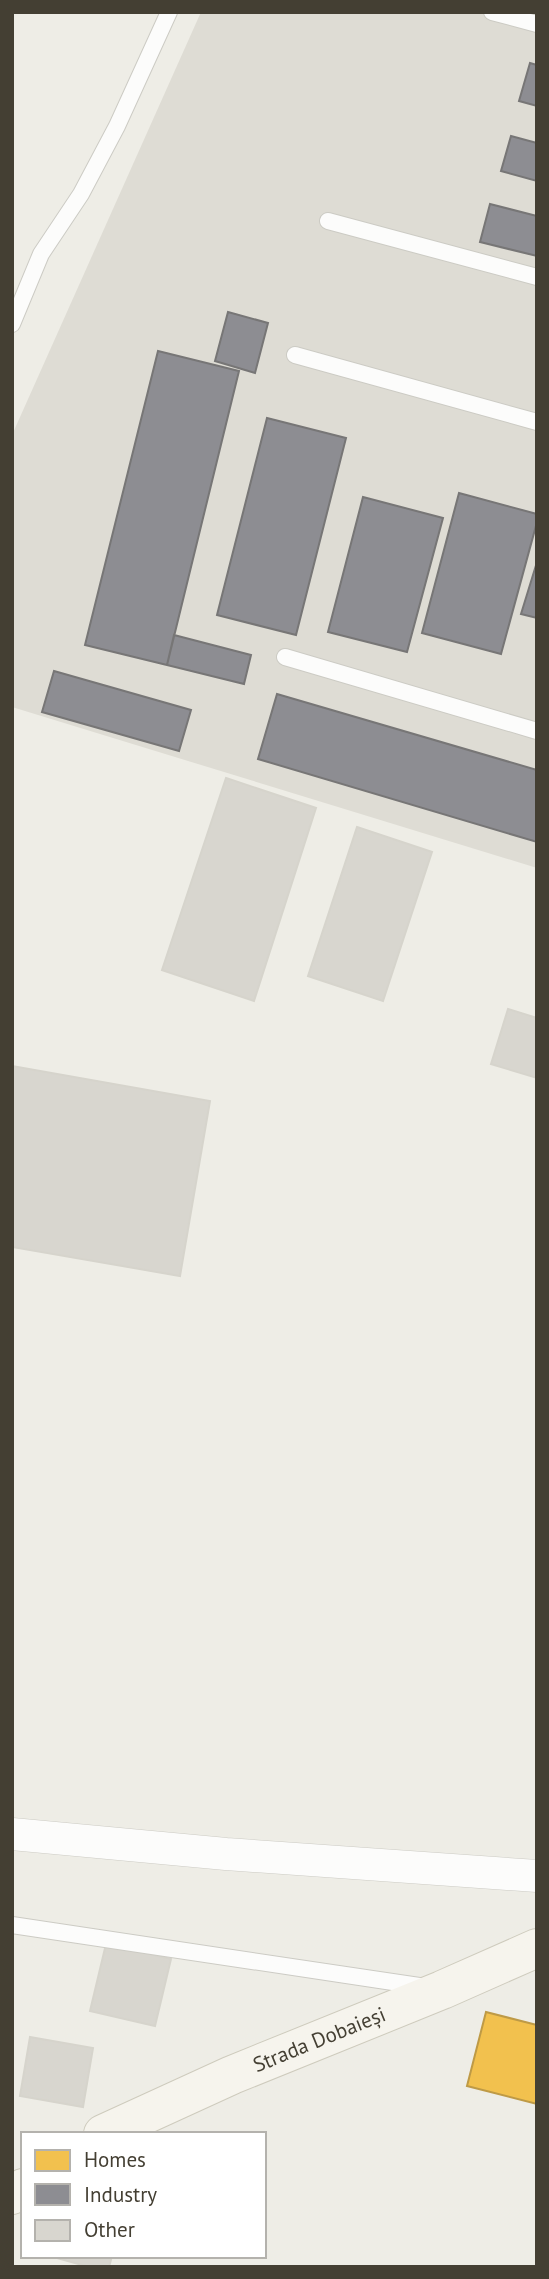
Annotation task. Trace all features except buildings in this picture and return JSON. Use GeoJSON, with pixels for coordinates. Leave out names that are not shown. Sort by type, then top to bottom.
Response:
{"type":"FeatureCollection","features":[{"type":"Feature","properties":{"kind":"street"},"geometry":{"type":"LineString","coordinates":[[12,1834],[226,1854],[537,1877]]}},
{"type":"Feature","properties":{"kind":"street","name":"Strada Dobaieși"},"geometry":{"type":"LineString","coordinates":[[107,2132],[232,2075],[442,1990],[537,1948]]}},
{"type":"Feature","properties":{"kind":"lane"},"geometry":{"type":"LineString","coordinates":[[12,324],[41,254],[81,194],[111,137],[169,12]]}},
{"type":"Feature","properties":{"kind":"lane"},"geometry":{"type":"LineString","coordinates":[[492,12],[537,24]]}},
{"type":"Feature","properties":{"kind":"lane"},"geometry":{"type":"LineString","coordinates":[[328,221],[537,277]]}},
{"type":"Feature","properties":{"kind":"lane"},"geometry":{"type":"LineString","coordinates":[[295,355],[537,422]]}},
{"type":"Feature","properties":{"kind":"lane"},"geometry":{"type":"LineString","coordinates":[[285,657],[537,731]]}},
{"type":"Feature","properties":{"kind":"lane"},"geometry":{"type":"LineString","coordinates":[[12,1925],[442,1990]]}},
{"type":"Feature","properties":{"kind":"shaded area"},"geometry":{"type":"Polygon","coordinates":[[[201,12],[537,12],[537,868],[12,707],[12,435],[201,12]]]}}]}
